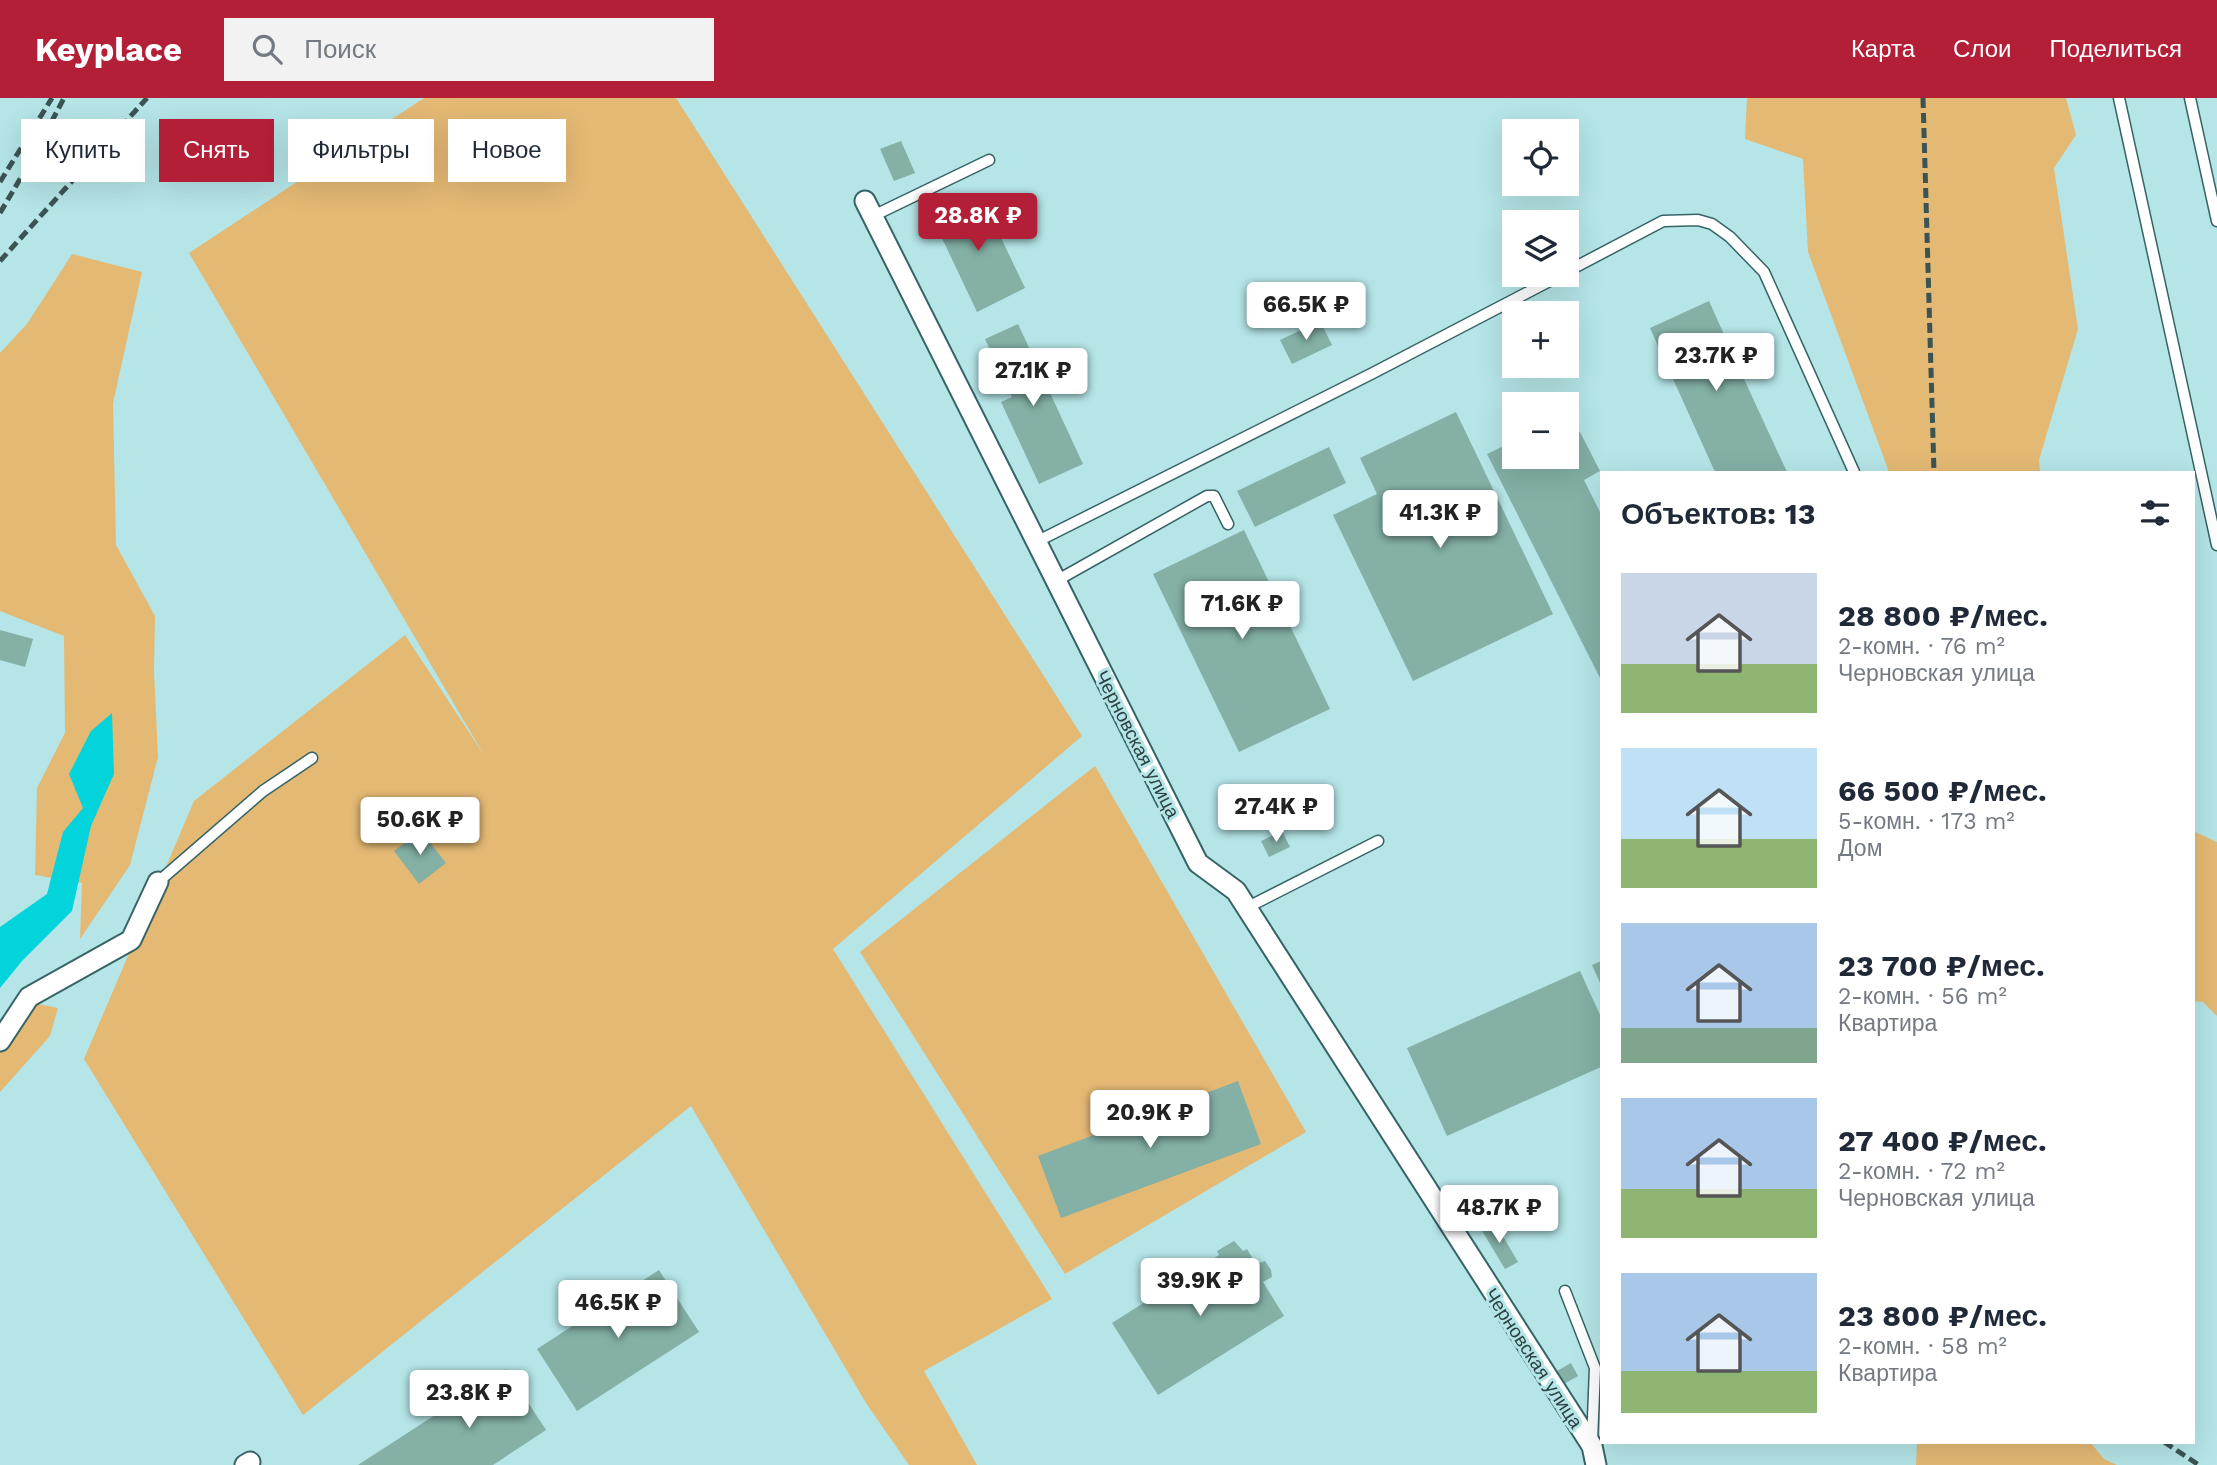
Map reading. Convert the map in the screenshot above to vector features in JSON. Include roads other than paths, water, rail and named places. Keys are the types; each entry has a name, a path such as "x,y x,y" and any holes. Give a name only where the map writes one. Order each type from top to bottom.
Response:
{"street":[{"name":"Черновская улица","path":"869,208 1198,863 1236,891 1594,1455"},
{"path":"0,1041 29,997 131,940 158,882"}],"lane":[{"path":"2119,98 2217,545"},
{"path":"2190,98 2217,220"},
{"path":"869,208 898,202 989,160"},
{"path":"1579,265 1664,221 1698,220 1712,224 1730,237 1764,272 1854,471"},
{"path":"1036,542 1538,287"},
{"path":"1056,581 1207,496 1214,496 1228,524"},
{"path":"158,882 263,791 312,758"},
{"path":"1246,908 1378,841"},
{"path":"1565,1292 1595,1368 1594,1455"}],"water":[{"path":"112,713 114,774 91,826 72,911 22,961 0,988 0,927 47,894 63,832 83,808 69,774 91,731"}],"railway":[{"path":"0,182 52,98"},
{"path":"0,213 64,98"},
{"path":"0,261 147,98"},
{"path":"1923,98 1934,471"},
{"path":"2167,1444 2199,1465"}]}
